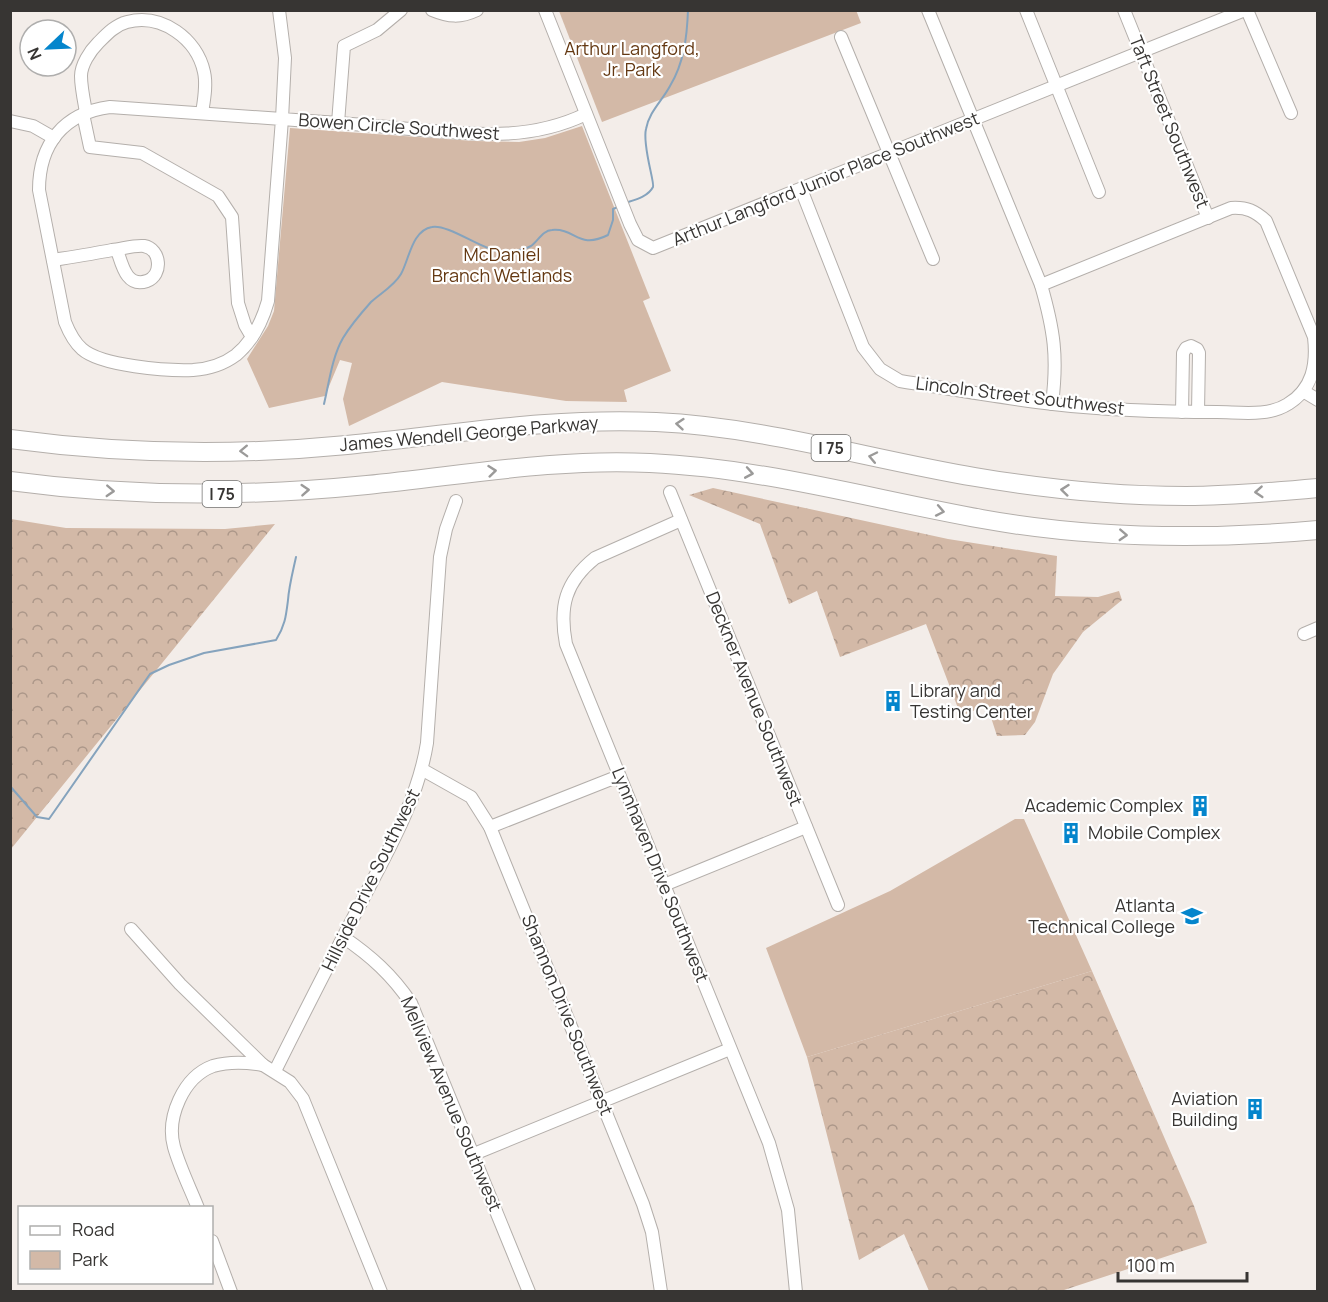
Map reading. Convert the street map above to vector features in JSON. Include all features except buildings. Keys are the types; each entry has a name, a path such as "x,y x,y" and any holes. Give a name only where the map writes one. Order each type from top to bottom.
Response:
{"highway":[{"name":"James Wendell George Parkway","path":"10,439 57,446 137,451 216,452 344,445 525,424 637,421 693,425 757,434 972,477 1096,493 1188,496 1317,488"},
{"name":"I 75","path":"10,481 85,490 184,494 273,492 367,485 512,469 630,462 725,469 828,487 981,519 1068,531 1191,536 1317,530"},
{"path":"10,492 85,490"}],"street":[{"name":"Bowen Circle Southwest","path":"279,10 285,58 282,119 268,301 261,323 236,355 208,368 192,370 140,366 95,357 82,349 71,336 65,322 39,190 42,159 54,138 70,121 85,113 110,107 202,113 282,119 338,123 462,133 510,134 546,130 586,114"},
{"path":"338,123 344,46 377,30 401,10"},
{"path":"432,10 449,17 466,15 477,10"},
{"name":"Arthur Langford Junior Place Southwest","path":"545,10 630,224 638,240 653,248 1246,10"},
{"path":"928,10 1041,285 1051,320 1055,346 1056,375 1052,404"},
{"path":"1026,10 1099,192"},
{"name":"Taft Street Southwest","path":"1124,10 1208,218 1231,208 1242,207 1256,211 1266,221 1314,337 1317,357 1314,380"},
{"path":"1246,10 1291,113"},
{"path":"202,113 206,85 204,71 193,45 170,27 147,21 127,22 110,31 91,50 81,74 90,147 142,153 218,196 232,217 238,303 245,325 252,337"},
{"path":"841,38 933,260"},
{"path":"10,121 33,126 54,138"},
{"name":"Lincoln Street Southwest","path":"801,189 863,347 880,369 900,381 1052,404 1182,412 1269,412 1288,405 1314,380"},
{"path":"1041,285 1208,218"},
{"path":"52,260 117,250"},
{"path":"1182,412 1183,353 1191,346 1199,353 1198,412"},
{"path":"1303,391 1317,400"},
{"name":"Deckner Avenue Southwest","path":"670,492 838,905"},
{"name":"Hillside Drive Southwest","path":"275,1071 414,795 423,770 427,743 440,557 446,529 456,501"},
{"name":"Lynnhaven Drive Southwest","path":"681,520 595,558 575,578 564,603 562,623 566,644 769,1143 786,1199 796,1292"},
{"path":"1305,633 1317,628"},
{"name":"Shannon Drive Southwest","path":"423,770 471,797 490,827 602,1102 652,1232 661,1292"},
{"path":"490,827 619,776"},
{"path":"664,885 806,827"},
{"path":"130,929 180,984 263,1065 290,1082 303,1099 381,1292"},
{"name":"Mellview Avenue Southwest","path":"343,937 371,956 387,971 411,1003 529,1292"},
{"path":"474,1154 730,1049"},
{"path":"197,1206 174,1146 172,1126 184,1091 196,1077 210,1067 242,1062 263,1065"},
{"path":"213,1244 231,1292"}],"green space":[{"name":"Arthur Langford, Jr. Park","path":"856,10 861,23 602,122 559,11"},
{"name":"McDaniel Branch Wetlands","path":"582,126 650,298 643,301 671,371 624,390 627,402 566,401 442,382 349,426 343,399 352,363 340,360 325,396 269,408 247,359 268,326 274,311 290,128 519,142 545,138"},
{"path":"713,488 948,539 1057,556 1055,596 1098,597 1119,591 1122,600 1083,632 1053,674 1035,722 1025,735 997,736 987,705 961,716 926,624 840,657 817,591 789,604 760,524 689,495"},
{"path":"11,519 66,528 225,529 275,524 11,849"},
{"path":"1015,819 1024,819 1092,971 807,1057 766,948 890,891"},
{"path":"1092,971 1194,1206 1207,1243 1058,1292 929,1291 904,1234 859,1260 807,1057"}],"waterway":[{"path":"625,203 644,196 653,187 645,136 646,129 650,117 679,68 686,40 688,10"},
{"path":"324,404 333,362 343,338 371,302 398,278 412,246 425,229 432,227 447,229 492,250 511,252 531,246 549,230 560,230 590,240 608,235 613,220 613,209 618,207"},
{"path":"10,786 37,817 49,819 150,674 204,653 276,640 285,621 296,557"}],"place":[{"name":"Library and Testing Center","path":"893,701"},
{"name":"Academic Complex","path":"1200,806"},
{"name":"Mobile Complex","path":"1071,833"},
{"name":"Atlanta Technical College","path":"1192,916"},
{"name":"Aviation Building","path":"1255,1109"}]}
